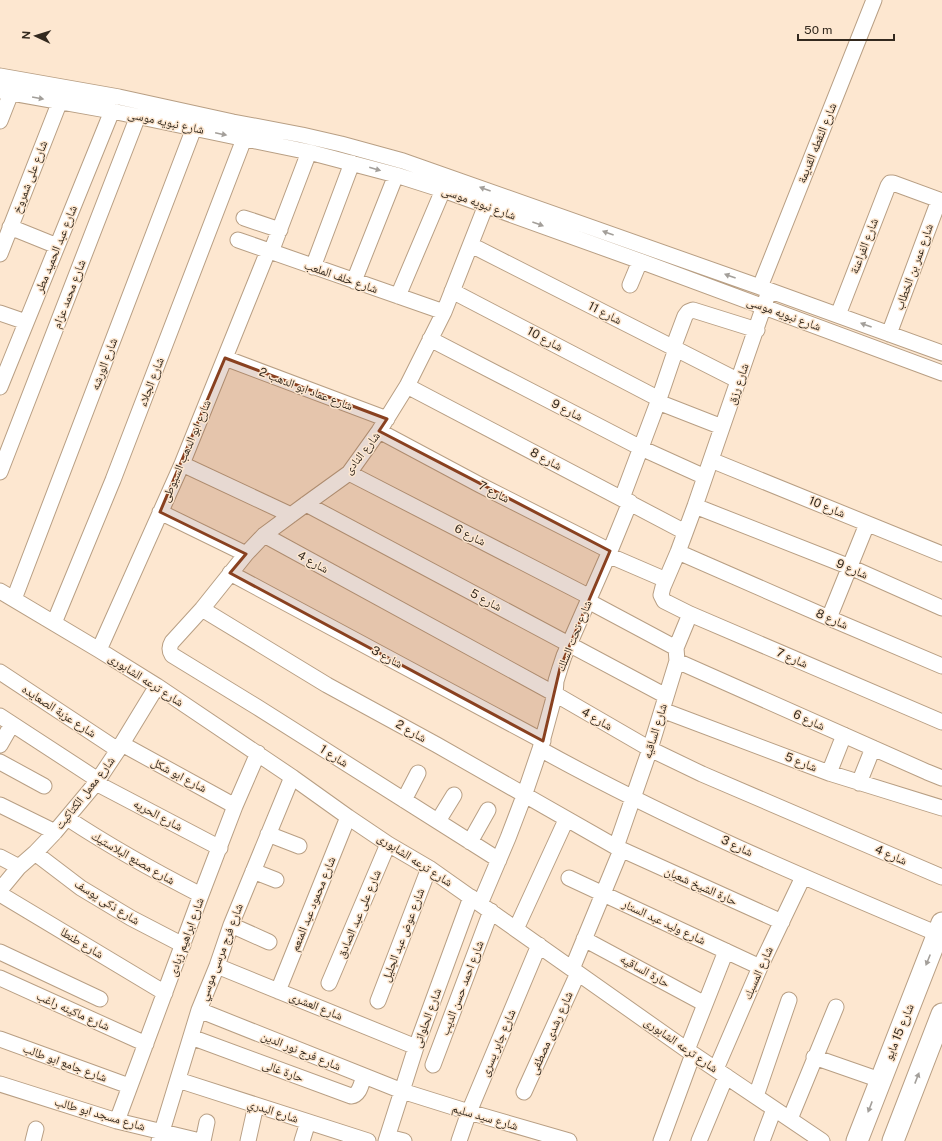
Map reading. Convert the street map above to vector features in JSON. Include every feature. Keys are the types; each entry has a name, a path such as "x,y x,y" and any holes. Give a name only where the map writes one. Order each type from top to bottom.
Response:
{"main road":[{"name":"شارع 15 مايو","path":"857,1141 940,928"},
{"path":"893,1141 940,1024"}],"street":[{"name":"شارع النقطه القديمة","path":"765,289 874,0"},
{"name":"شارع نبويه موسى","path":"0,76 118,97 233,122 302,135 379,154 434,171 942,353"},
{"name":"شارع نبويه موسى","path":"5,92 138,116 309,152 396,175 486,205 942,373"},
{"path":"0,121 5,92"},
{"name":"شارع على شمروخ","path":"0,254 60,101"},
{"name":"شارع عبد الحميد مطر","path":"0,387 112,111"},
{"name":"شارع محمد عزام","path":"0,472 138,116"},
{"name":"شارع الورشه","path":"14,599 194,128"},
{"name":"شارع الجلاء","path":"54,623 113,480 244,139"},
{"name":"شارع ابو الدهب السيوطى","path":"99,650 182,464 225,358 280,230 309,152"},
{"path":"313,267 352,163"},
{"path":"354,281 396,175"},
{"name":"شارع الفراعنة","path":"838,315 890,183 893,182 940,201"},
{"path":"398,296 443,190"},
{"name":"شارع عمر بن الخطاب","path":"889,334 940,201"},
{"name":"شارع النادى","path":"170,651 172,642 202,609 246,554 264,536 349,473 383,425 407,386 444,312 486,205"},
{"path":"244,218 280,230"},
{"path":"10,227 57,246"},
{"name":"شارع خلف الملعب","path":"238,240 444,312"},
{"name":"شارع 11","path":"471,245 738,381"},
{"path":"630,285 640,261"},
{"name":"شارع رزق","path":"666,580 686,532 757,330 764,307 765,289"},
{"name":"شارع 10","path":"452,291 658,400 722,427"},
{"name":"شارع تحت السلك","path":"481,904 524,796 542,745 560,668 609,553 641,448 685,316 688,312 693,310 757,330"},
{"path":"0,313 26,322"},
{"name":"شارع 9","path":"430,339 641,448 705,477"},
{"name":"شارع عماد ابو الدهب 2","path":"225,358 383,425"},
{"name":"شارع 8","path":"407,386 686,532"},
{"name":"شارع 7","path":"383,425 480,485 609,553 666,580 662,595 664,601 690,614 942,722"},
{"name":"شارع 10","path":"711,460 942,554"},
{"path":"182,464 291,515"},
{"name":"شارع 6","path":"349,473 589,599 676,654 844,735 942,778"},
{"name":"شارع 5","path":"306,504 569,644 664,703 829,773 942,808"},
{"name":"شارع 9","path":"695,506 850,567 942,608"},
{"path":"160,512 246,554"},
{"path":"829,618 867,524"},
{"name":"شارع 4","path":"264,536 555,694 650,749 702,774 942,877"},
{"name":"شارع 8","path":"678,552 942,666"},
{"name":"شارع 3","path":"230,573 542,745 588,776 803,877 940,928"},
{"name":"شارع ترعه الشابورى","path":"0,591 158,686 388,844 429,868 690,1052 822,1141"},
{"name":"شارع 2","path":"202,609 327,685 437,745 619,849"},
{"name":"شارع الساقيه","path":"575,971 584,939 603,894 619,849 633,798 664,703 676,654 690,614"},
{"name":"شارع 1","path":"170,651 172,655 499,860"},
{"name":"شارع عزبة الصعايده","path":"0,672 120,747"},
{"name":"شارع معمل الكتاكيت","path":"2,886 55,832 97,782 158,686"},
{"path":"0,745 6,720"},
{"name":"شارع الحريه","path":"6,720 97,782 220,848"},
{"path":"829,773 844,735"},
{"name":"شارع ابو شكل","path":"120,747 235,806"},
{"path":"859,783 873,748"},
{"name":"شارع ابراهيم زبادى","path":"117,1121 235,806 258,754"},
{"path":"0,762 44,786"},
{"path":"404,800 418,773"},
{"name":"شارع فرج مرسى موسي","path":"161,1136 191,1037 217,966 230,925 292,777"},
{"path":"438,821 454,795"},
{"path":"0,805 55,832"},
{"path":"470,842 488,810"},
{"name":"شارع محمود عبد المنعم","path":"278,991 348,817"},
{"name":"شارع مصنع البلاستيك","path":"67,818 166,878 201,895"},
{"path":"516,929 566,820"},
{"path":"268,834 299,846"},
{"name":"شارع على عبد الصادق","path":"329,984 388,844"},
{"name":"حارة الشيخ شعبان","path":"619,849 782,922"},
{"name":"شارع ذكى يوسف","path":"35,853 82,888 125,915 183,945"},
{"path":"0,857 19,867"},
{"name":"شارع عوض عبد الجليل","path":"378,1001 429,868"},
{"path":"253,871 276,880"},
{"name":"شارع المسبك","path":"699,1141 721,1073 760,967 803,877"},
{"name":"شارع وليد عبد الستار","path":"569,878 760,967"},
{"name":"شارع طنطا","path":"2,886 164,993"},
{"name":"شارع الحلوانى","path":"387,1139 416,1047 481,904"},
{"name":"شارع احمد حسن الديب","path":"433,1065 481,904"},
{"path":"230,925 269,942"},
{"name":"حارة الساقيه","path":"584,939 705,1004"},
{"name":"شارع جابر يسرى","path":"459,1141 469,1112 538,945"},
{"path":"661,1141 705,1004 726,951"},
{"path":"0,952 100,999"},
{"name":"شارع العشرى","path":"217,966 416,1047"},
{"name":"شارع رشدى مصطفى","path":"524,1092 575,971"},
{"name":"شارع ماكينه راغب","path":"0,978 146,1044"},
{"path":"756,1096 790,1000"},
{"path":"790,1119 836,1007"},
{"name":"شارع فرج نور الدين","path":"200,1010 402,1091"},
{"name":"حارة غالى","path":"191,1037 352,1096 358,1094 364,1076"},
{"name":"شارع جامع ابو طالب","path":"0,1039 130,1086"},
{"path":"814,1058 880,1080"},
{"name":"شارع البدري","path":"178,1080 308,1122 345,1138 368,1141"},
{"name":"شارع مسجد ابو طالب","path":"0,1084 161,1136 201,1141"},
{"name":"شارع سيد سليم","path":"402,1091 569,1141"},
{"path":"248,1141 256,1105"},
{"path":"762,1141 774,1109"},
{"path":"201,1141 207,1122"},
{"path":"302,1141 308,1122"},
{"path":"387,1139 404,1141"}],"highlighted area":[{"path":"225,358 387,419 379,431 610,551 560,668 543,741 230,573 246,554 160,512"}]}
